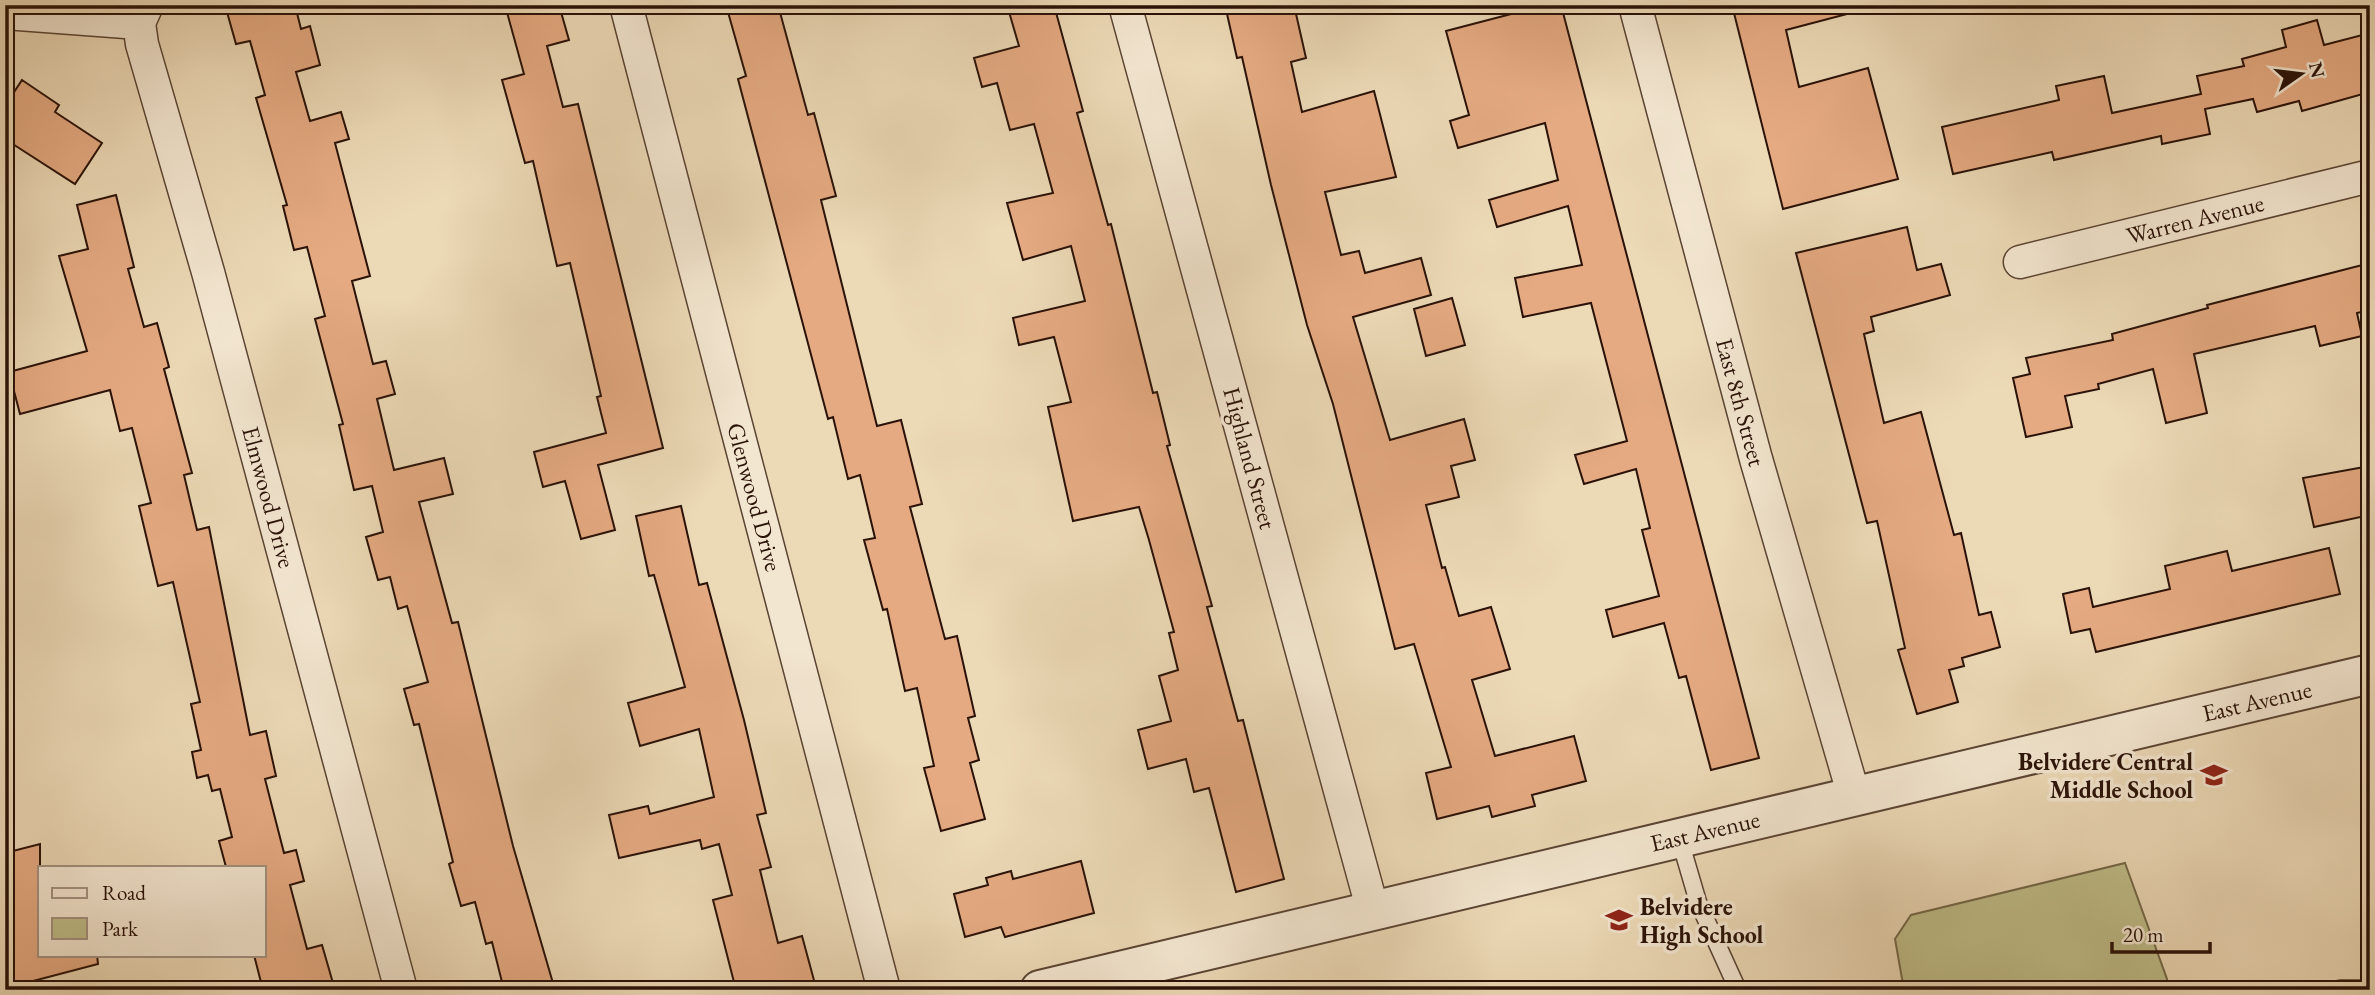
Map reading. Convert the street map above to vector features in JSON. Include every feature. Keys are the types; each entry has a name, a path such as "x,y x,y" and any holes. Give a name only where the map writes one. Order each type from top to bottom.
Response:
{"street":[{"name":"Glenwood Drive","path":"626,5 884,990"},
{"name":"Highland Street","path":"1125,5 1373,911"},
{"name":"East 8th Street","path":"1635,5 1756,459 1854,796"},
{"path":"5,13 143,14"},
{"name":"Elmwood Drive","path":"143,14 142,44 208,272 401,990"},
{"name":"Warren Avenue","path":"2020,262 2370,176"},
{"name":"East Avenue","path":"1040,990 2370,674"}],"lane":[{"path":"1679,837 1698,902 1732,989"}],"path":[{"path":"1273,981 1275,990"}],"green space":[{"path":"2125,863 2167,979 2167,990 1904,990 1895,939 1911,915"},
{"path":"2340,980 2370,980 2370,990 2300,990"}],"building":[{"path":"225,5 295,5 301,29 310,26 320,65 296,72 310,121 341,112 349,139 335,143 370,276 352,281 373,364 386,361 395,394 377,399 394,470 444,458 453,494 419,502 452,623 458,622 513,846 555,990 504,990 492,942 486,944 475,902 461,906 449,864 453,862 419,724 414,725 404,689 428,682 407,606 398,609 390,577 378,580 366,537 383,532 372,486 354,490 339,425 343,424 315,319 325,316 307,247 294,250 283,206 287,205 256,98 265,95 250,41 236,44"},
{"path":"505,5 559,5 569,40 547,46 563,107 578,104 663,448 598,465 615,530 581,539 565,481 543,487 534,452 606,433 597,397 601,396 570,263 557,266 533,161 525,163 502,80 524,74"},
{"path":"726,5 778,5 808,115 814,113 836,196 821,200 877,426 901,420 922,504 910,507 945,639 957,636 975,716 968,718 979,760 970,763 985,819 941,831 924,768 934,766 917,688 905,691 887,609 883,610 864,540 875,538 860,475 848,479 833,417 828,419 738,79 746,76"},
{"path":"1007,5 1054,5 1083,111 1077,113 1108,225 1111,224 1153,393 1157,392 1170,445 1167,446 1212,606 1207,607 1238,721 1243,720 1284,879 1236,892 1209,788 1194,792 1186,759 1148,769 1138,730 1171,721 1159,676 1178,670 1169,633 1174,632 1149,540 1139,507 1073,521 1048,407 1071,402 1054,337 1019,345 1013,318 1085,301 1071,246 1023,260 1007,203 1053,193 1034,124 1010,130 997,83 982,87 974,58 1019,46"},
{"path":"1225,5 1294,5 1306,58 1291,62 1302,112 1374,91 1396,177 1325,192 1341,255 1359,251 1365,273 1421,258 1431,295 1353,317 1390,440 1464,419 1475,460 1451,466 1459,497 1426,505 1442,568 1445,567 1459,616 1491,607 1510,669 1472,680 1495,756 1574,736 1586,781 1532,795 1535,806 1492,817 1489,806 1437,819 1426,773 1451,767 1414,644 1395,649 1333,404 1307,325 1242,57 1237,58"},
{"path":"1513,5 1561,5 1759,758 1711,770 1686,676 1679,678 1664,623 1613,637 1606,610 1659,596 1642,530 1650,528 1636,469 1584,484 1575,455 1627,441 1591,303 1523,317 1515,278 1582,265 1568,206 1497,227 1489,200 1558,180 1545,123 1458,148 1450,121 1469,115 1446,31 1515,13"},
{"path":"1732,5 1846,5 1847,14 1786,30 1799,87 1868,68 1898,179 1783,209"},
{"path":"2317,20 2324,45 2370,33 2370,92 2302,111 2299,101 2257,112 2253,99 2205,109 2210,134 2162,144 2161,136 2054,160 2052,152 1953,174 1942,127 2059,100 2056,86 2104,76 2112,113 2201,94 2197,76 2244,66 2242,59 2286,47 2282,30"},
{"path":"22,80 59,105 55,112 102,143 75,184 5,139 5,106"},
{"path":"116,195 134,267 128,269 144,327 157,323 169,367 164,369 192,473 184,475 197,530 209,527 250,735 266,731 276,776 265,779 284,853 296,850 304,881 290,885 307,949 322,945 335,990 263,990 254,956 266,956 266,866 226,866 219,841 232,837 220,789 212,791 208,775 197,778 192,752 201,750 191,704 200,702 173,582 158,586 139,506 151,503 132,428 120,431 110,390 20,414 9,372 87,351 59,256 88,249 77,205"},
{"path":"1907,227 1917,270 1941,264 1950,295 1871,317 1874,331 1864,334 1875,384 1884,423 1921,412 1954,535 1961,533 1979,615 1991,612 2000,647 1962,658 1964,666 1949,670 1958,702 1917,714 1898,650 1905,648 1877,521 1867,523 1796,253"},
{"path":"2370,263 2370,310 2357,313 2362,336 2320,346 2315,326 2194,354 2207,413 2166,423 2153,369 2098,384 2099,389 2065,396 2072,427 2026,437 2013,378 2030,374 2026,358 2113,340 2112,334 2208,308 2207,305"},
{"path":"1452,298 1465,345 1426,356 1414,309"},
{"path":"2370,466 2370,515 2314,527 2303,478"},
{"path":"681,506 699,585 707,583 766,813 757,815 771,867 760,870 778,943 802,936 815,984 791,990 736,990 713,900 732,895 719,844 702,849 700,840 619,858 609,815 648,806 650,814 714,797 699,729 640,746 628,703 685,687 654,575 649,576 636,516"},
{"path":"2329,548 2340,594 2096,652 2090,629 2071,633 2063,594 2089,588 2093,607 2170,589 2165,566 2227,551 2232,571"},
{"path":"40,844 38,956 97,956 98,964 14,986 5,954 5,853"},
{"path":"1081,861 1094,913 1005,937 1001,927 965,937 954,894 988,885 986,878 1011,871 1013,879"}],"place":[{"name":"Belvidere Central Middle School","path":"2214,775"},
{"name":"Belvidere High School","path":"1619,920"}]}
